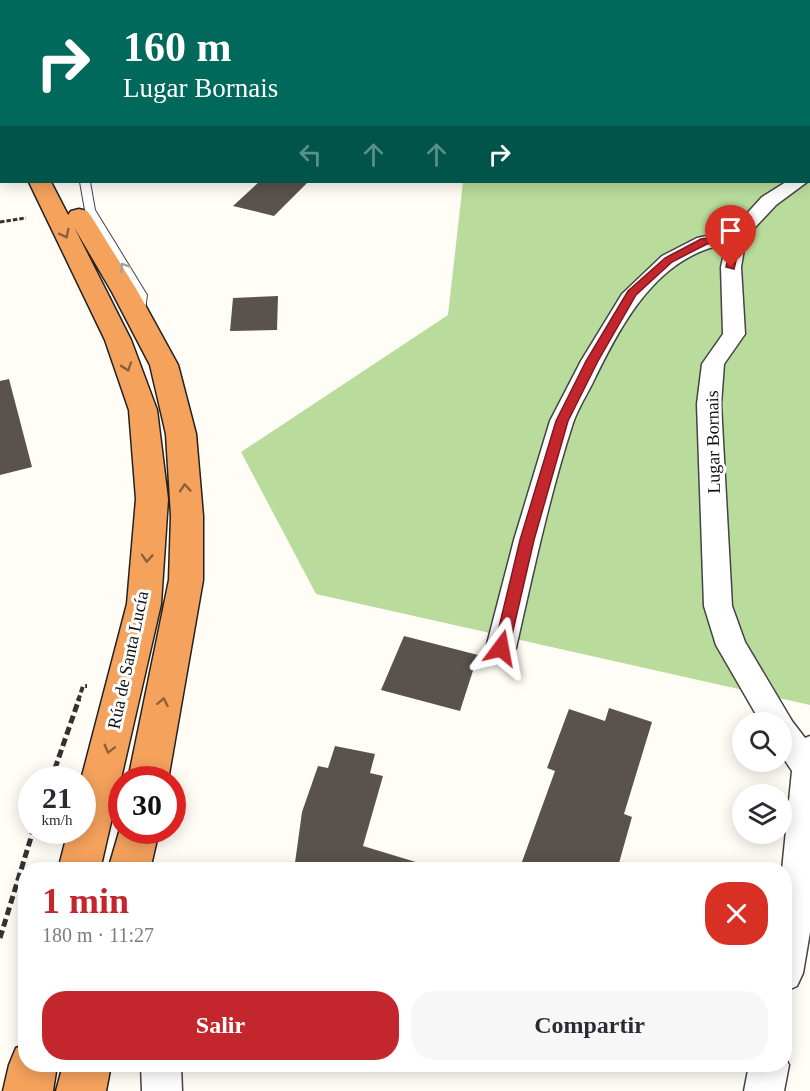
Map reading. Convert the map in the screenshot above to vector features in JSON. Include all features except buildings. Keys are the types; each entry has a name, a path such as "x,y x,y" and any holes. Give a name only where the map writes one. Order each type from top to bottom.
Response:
{"highway":[{"name":"Rúa de Santa Lucía","path":"40,183 122,350 142,410 152,499 144,604 81,862"},
{"path":"64,183 92,241 164,364 181,434 187,516 186,580 151,766"},
{"path":"131,862 135,844"},
{"path":"28,1091 32,1072"},
{"path":"81,1091 85,1072"}],"street":[{"name":"Lugar Bornais","path":"771,712 731,645 718,606 710,404 714,364 734,334 731,267 738,236 769,201 796,183"},
{"path":"501,648 527,540 562,421 592,361 632,294 669,260 704,242 738,236"},
{"path":"792,740 809,758 796,909 792,930"},
{"path":"161,1072 162,1091"},
{"path":"764,1091 768,1072"}],"lane":[{"path":"85,183 90,210 142,295 140,320"}],"path":[{"path":"23,862 29,844"},
{"path":"0,938 18,880"}],"green space":[{"path":"463,183 810,183 810,705 316,594 241,452 448,315"}],"route":[{"path":"501,648 527,540 562,421 592,361 632,294 669,260 704,242 738,236 731,267"}]}
